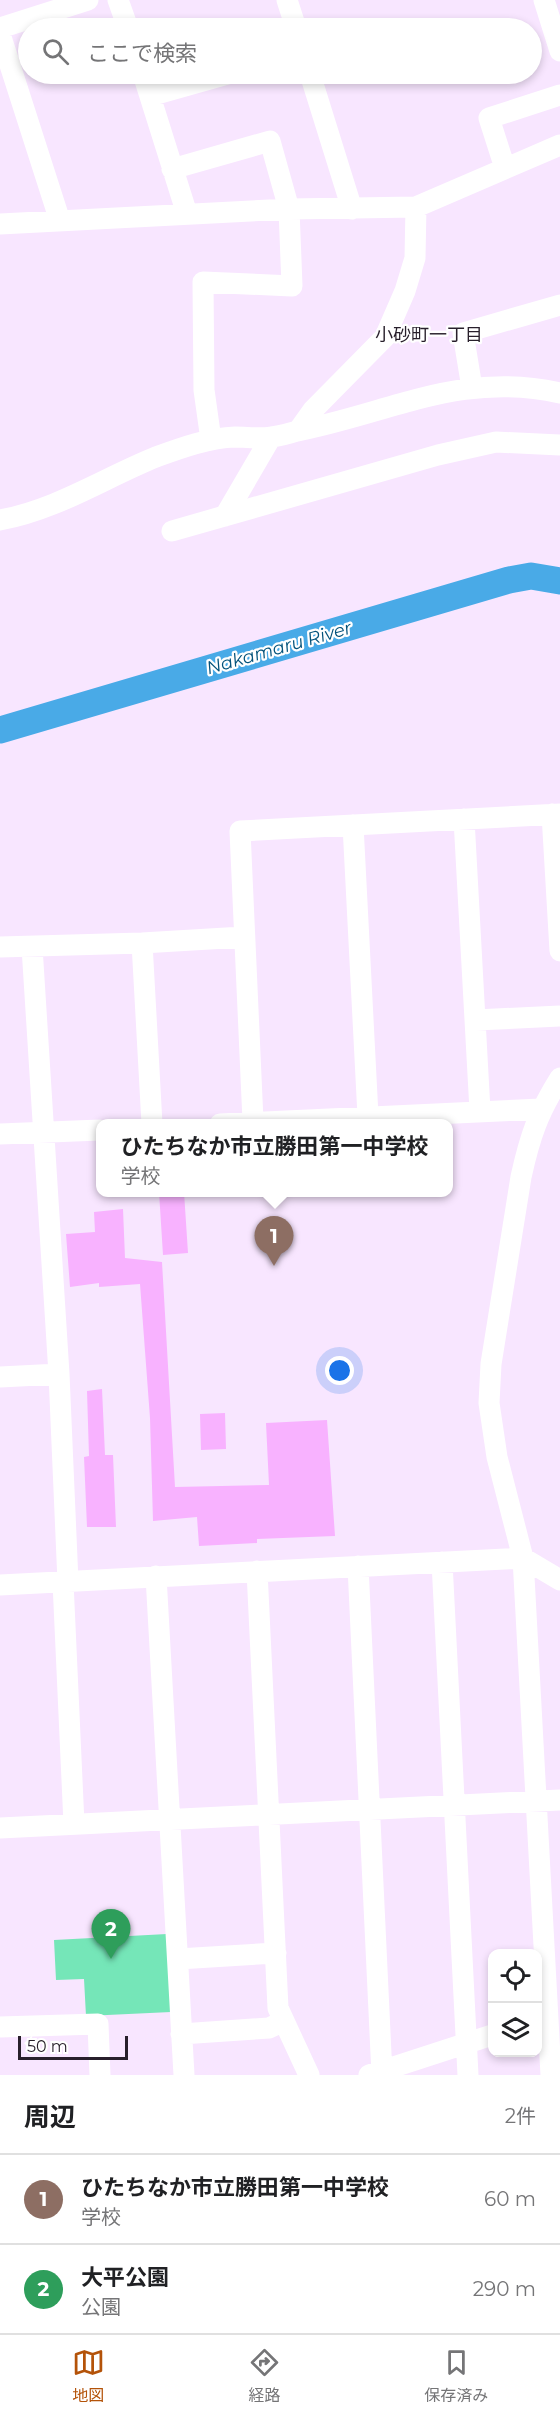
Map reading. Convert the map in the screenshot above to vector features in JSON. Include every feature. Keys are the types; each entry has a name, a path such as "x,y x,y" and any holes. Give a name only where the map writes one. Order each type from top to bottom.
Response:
{"street":[{"path":"31,18 88,0"},
{"path":"118,0 124,18"},
{"path":"287,0 293,18"},
{"path":"544,0 560,51"},
{"path":"0,28 18,22"},
{"path":"0,34 60,220"},
{"path":"146,84 187,214"},
{"path":"150,96 193,84"},
{"path":"313,84 352,209"},
{"path":"505,168 489,118 560,95"},
{"path":"172,169 270,141 289,210 292,286 203,282 204,390 212,440"},
{"path":"0,224 187,214 416,207 560,145"},
{"path":"298,431 313,410 385,337 405,291 415,258 416,207"},
{"path":"472,388 463,333 560,305"},
{"path":"0,520 66,499 154,458 212,440 233,437 271,437 331,424 444,391 503,385 560,393"},
{"path":"225,516 271,437"},
{"path":"172,531 438,455 496,442 560,445"},
{"path":"253,1119 240,831 556,814 560,951"},
{"path":"464,819 480,1111"},
{"path":"353,825 368,1116"},
{"path":"0,947 142,944 243,937"},
{"path":"142,944 152,1119"},
{"path":"32,948 59,1374 74,1824"},
{"path":"476,1020 560,1017"},
{"path":"551,2075 538,1800 523,1558 497,1457 489,1403 490,1364 521,1177 528,1146 541,1109 560,1078"},
{"path":"299,1119 541,1109"},
{"path":"0,1134 96,1130"},
{"path":"0,1377 59,1374"},
{"path":"0,1585 523,1558 560,1580"},
{"path":"442,1562 468,2075"},
{"path":"358,1566 369,1809 377,2074 488,2036"},
{"path":"257,1571 278,2008 309,2075"},
{"path":"156,1576 184,2075"},
{"path":"0,1828 560,1800"},
{"path":"178,1959 276,1953"},
{"path":"181,2034 269,2028 284,2021"},
{"path":"0,2027 98,2024 100,2075"}],"green space":[{"path":"167,1934 171,2012 86,2016 84,1979 56,1980 54,1940"}],"building":[{"path":"159,1197 184,1197 188,1253 163,1255"},
{"path":"123,1209 125,1258 162,1262 175,1487 269,1485 266,1423 327,1420 335,1536 257,1539 257,1543 199,1546 197,1517 153,1521 150,1418 140,1284 99,1287 99,1283 70,1287 66,1234 95,1232 94,1212"},
{"path":"102,1389 105,1455 113,1455 116,1527 87,1527 84,1457 89,1456 87,1391"},
{"path":"225,1413 226,1449 201,1450 200,1414"}],"waterway":[{"name":"Nakamaru River","path":"0,730 509,580 531,576 560,581"}],"place":[{"name":"ひたちなか市立勝田第一中学校","path":"274,1266"},
{"name":"大平公園","path":"111,1959"}],"district":[{"name":"小砂町一丁目","path":"429,335"}]}
